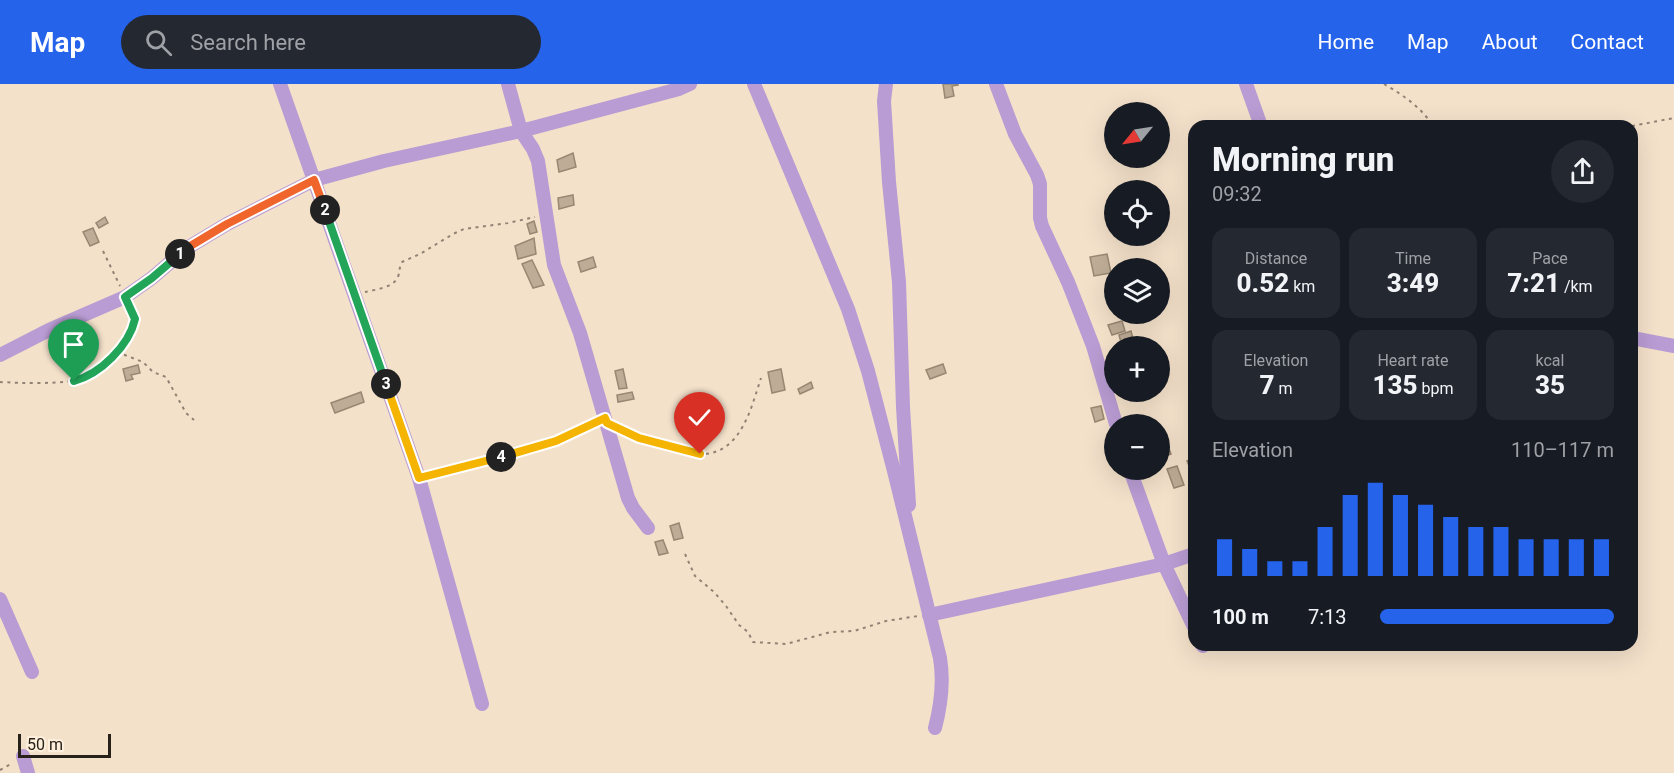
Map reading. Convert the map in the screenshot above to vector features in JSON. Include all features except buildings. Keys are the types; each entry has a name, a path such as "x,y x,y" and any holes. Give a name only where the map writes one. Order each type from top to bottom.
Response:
{"street":[{"path":"280,84 419,478 482,704"},
{"path":"508,84 521,131 538,161 554,265 580,333 628,498 648,528"},
{"path":"0,355 49,330 125,297 152,278 187,248 227,224 314,180 384,161 521,131 679,89 690,84"},
{"path":"754,84 851,319 868,371 942,672 942,692 935,728"},
{"path":"886,84 884,101 899,282 909,503 928,608"},
{"path":"996,84 1015,134 1037,175 1040,184 1042,226 1065,274 1089,335 1113,414"},
{"path":"1246,84 1259,120"},
{"path":"1638,339 1674,346"},
{"path":"1134,480 1164,564 1188,614"},
{"path":"928,608 1164,564 1188,556"},
{"path":"0,599 32,672"},
{"path":"23,756 28,773"}],"path":[{"path":"1384,84 1415,104 1428,120"},
{"path":"1638,125 1674,118"},
{"path":"354,292 364,293 393,283 398,279 399,265 402,262 464,230 546,214"},
{"path":"0,382 74,381 83,378 117,352 128,339 135,319 103,251"},
{"path":"117,352 143,362 153,372 166,377 186,413 194,420"},
{"path":"419,478 556,441 606,421 639,438 700,454 723,449 745,424 761,378"},
{"path":"686,554 695,576 720,599 739,626 748,632 753,642 786,644 831,632 854,631 928,608"}],"route":[{"path":"74,381 91,374 117,352 128,339 135,319 125,297 152,278 187,248 227,224 314,180 419,478 556,441 605,418 607,423 639,438 700,454"}]}
